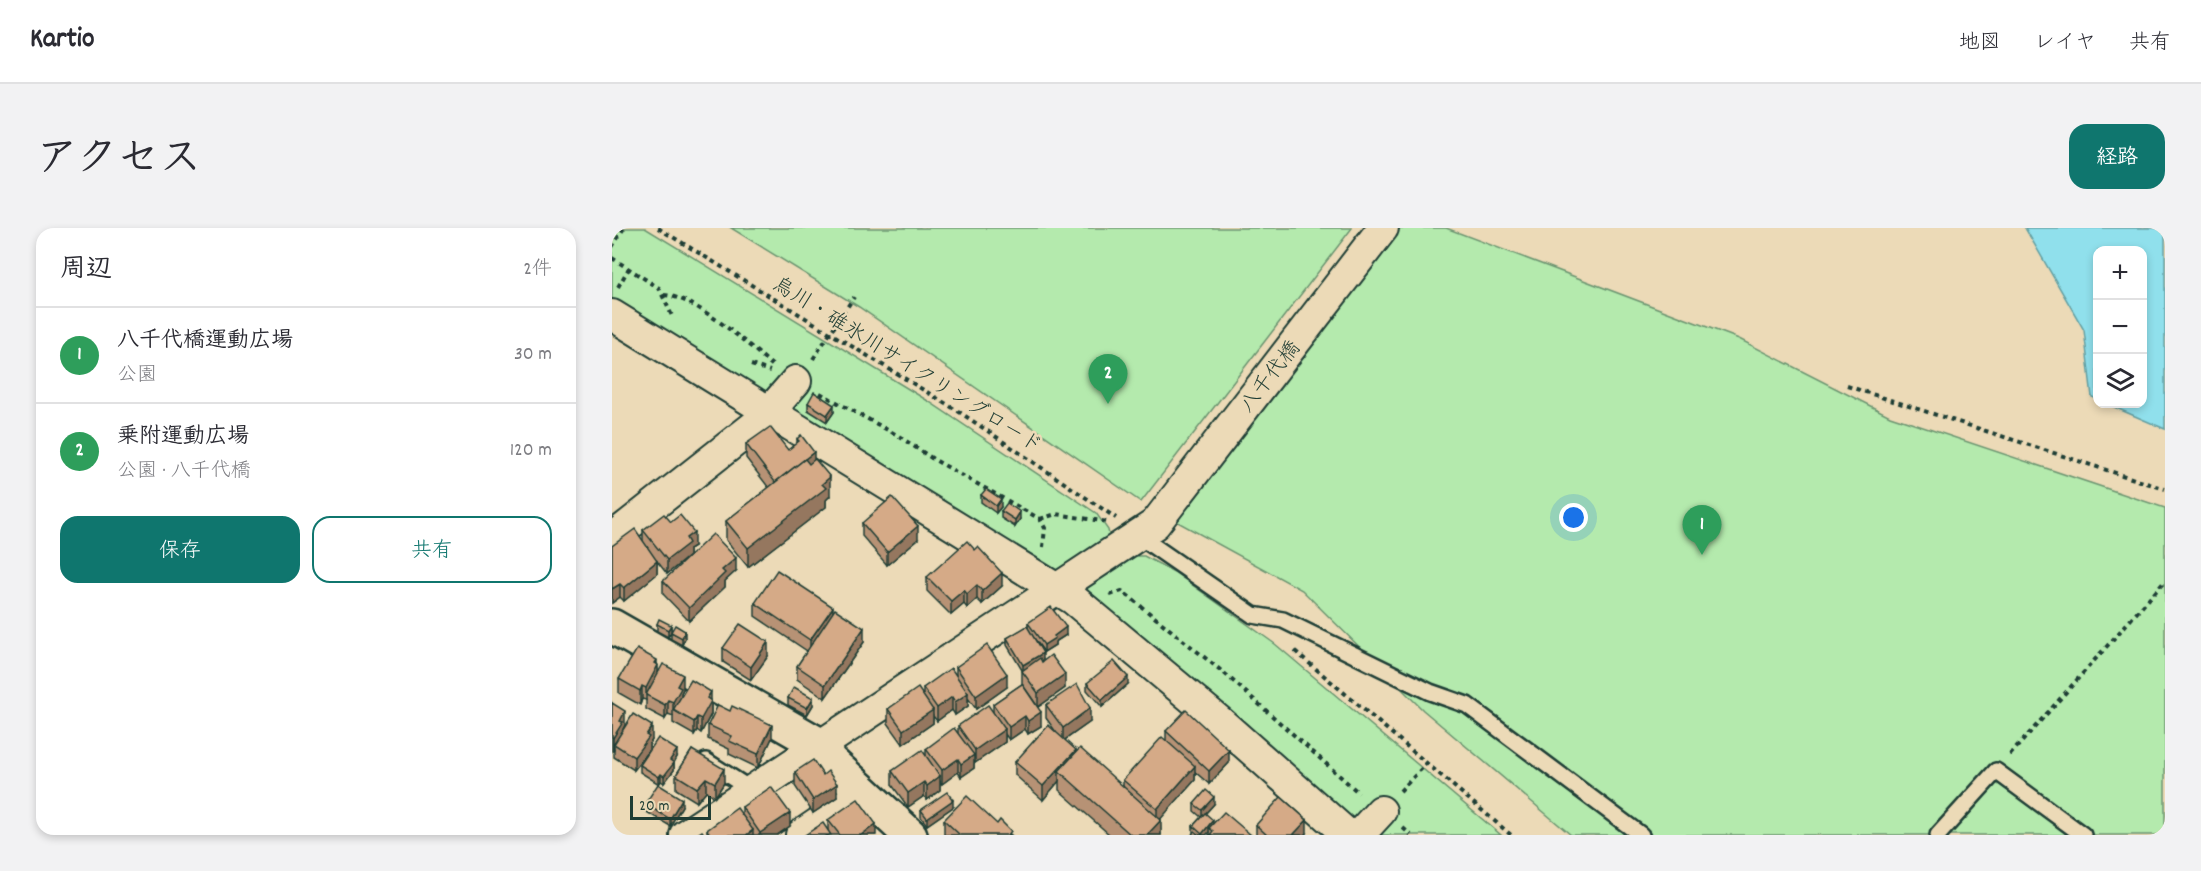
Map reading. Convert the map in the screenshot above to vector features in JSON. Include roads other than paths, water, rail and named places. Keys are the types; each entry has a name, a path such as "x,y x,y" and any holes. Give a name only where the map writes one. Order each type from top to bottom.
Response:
{"street":[{"name":"八千代橋","path":"685,835 820,745 1042,582 1146,529 1383,228"},
{"path":"615,302 771,412 1042,582 1073,599 1218,720 1348,835"},
{"path":"612,538 771,412 791,379"},
{"path":"612,626 820,745 830,761 910,835"},
{"path":"801,835 864,792"},
{"path":"1359,835 1381,811"}],"lane":[{"path":"1146,529 1253,615 1283,620 1430,692 1467,705 1641,835"},
{"path":"699,756 753,791"},
{"path":"1938,835 1996,771 2083,835"}],"water":[{"path":"2025,228 2165,228 2165,429 2116,408 2147,408 2147,246 2093,246 2093,397 2084,330"}],"place":[{"name":"乗附運動広場","path":"1108,404"},
{"name":"八千代橋運動広場","path":"1702,555"}]}
